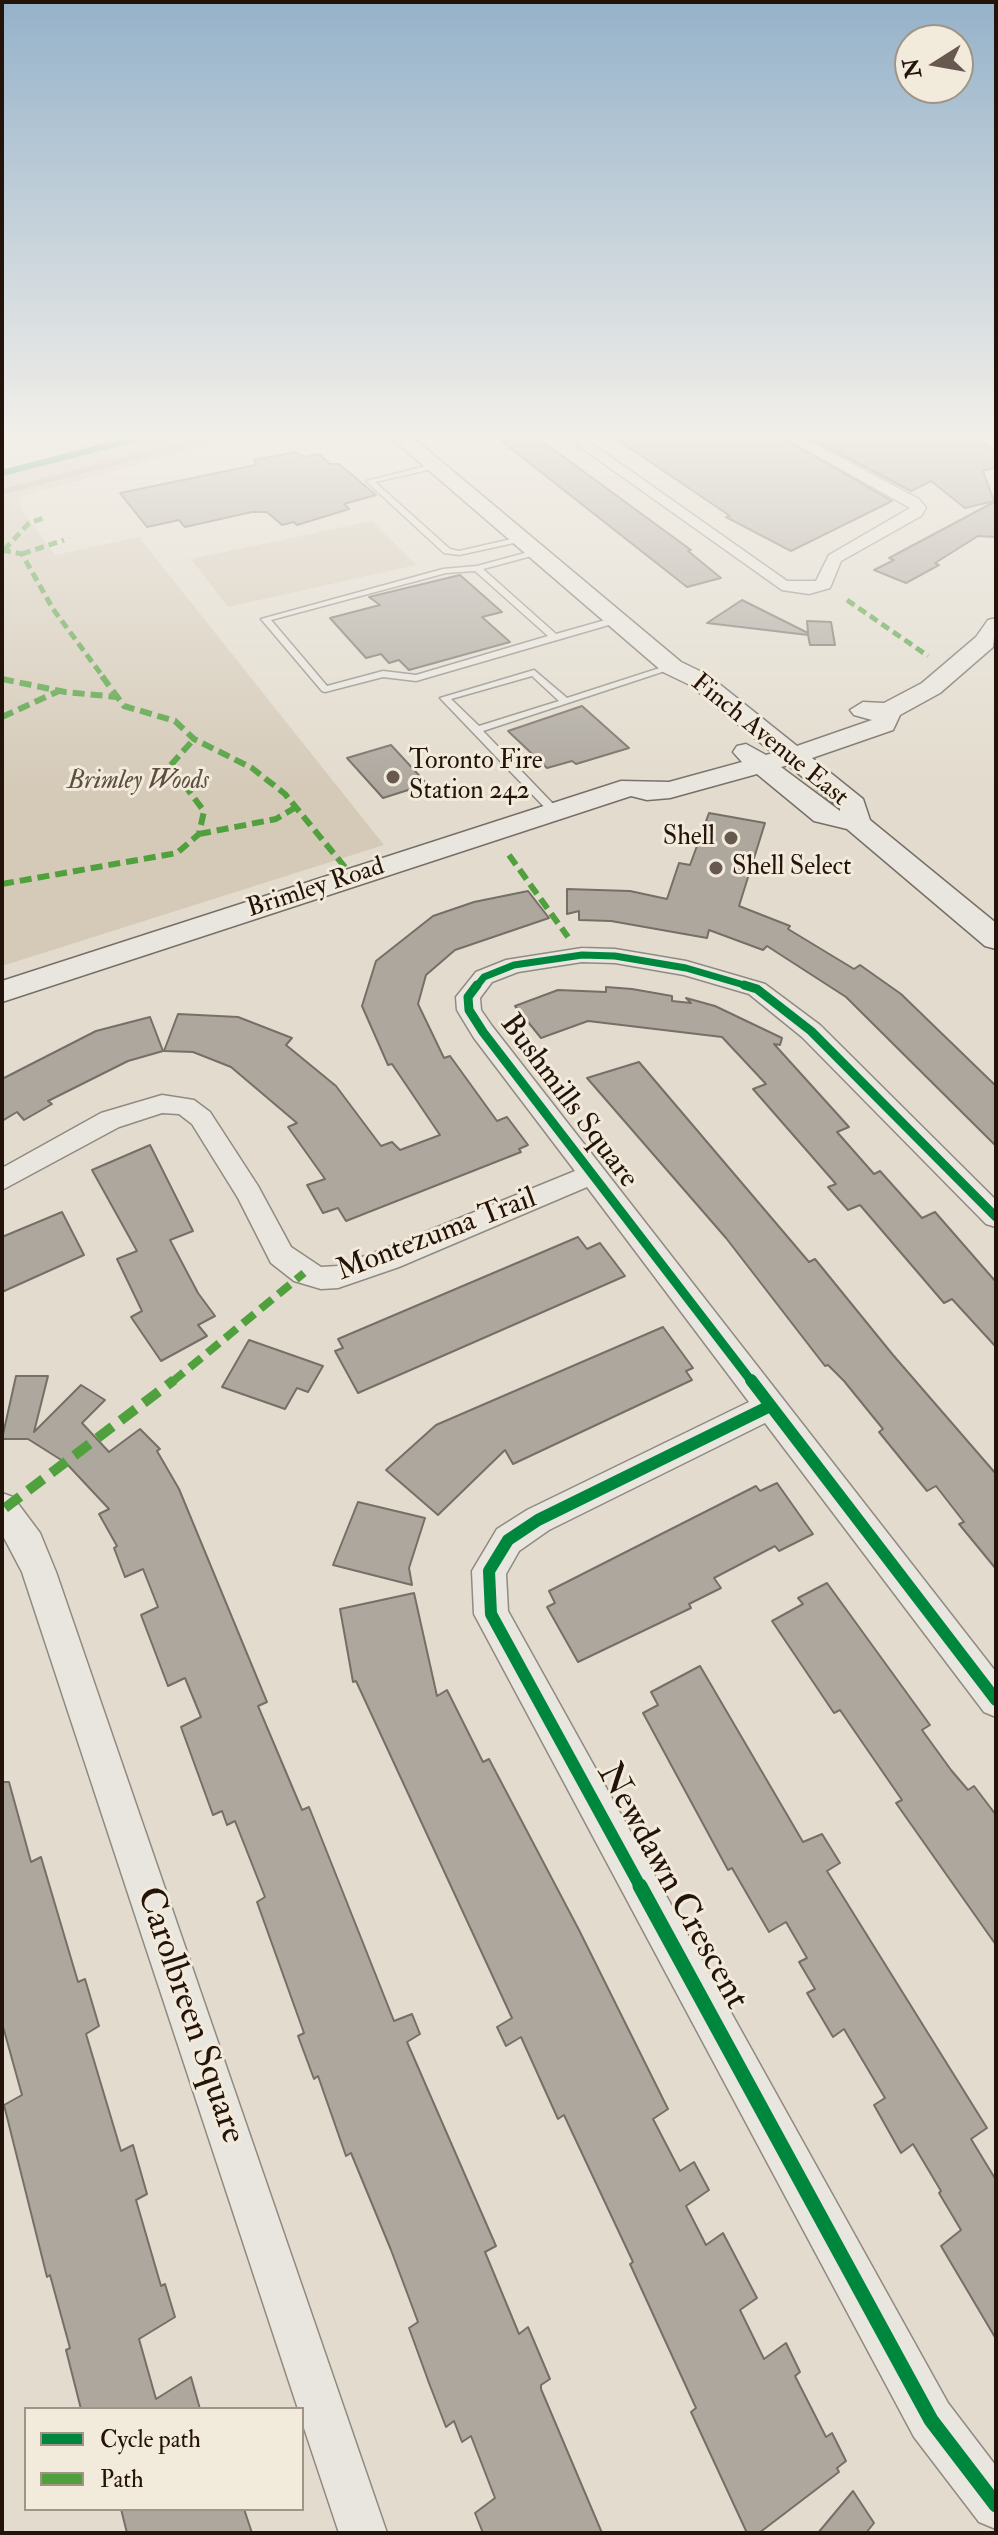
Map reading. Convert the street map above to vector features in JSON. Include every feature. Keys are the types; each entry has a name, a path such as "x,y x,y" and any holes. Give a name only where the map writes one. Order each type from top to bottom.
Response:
{"main road":[{"name":"Finch Avenue East","path":"538,554 672,667 699,680 853,805 857,823"},
{"name":"Brimley Road","path":"2,992 631,787 659,792 735,743 782,747 884,725 888,711 953,672 985,642 996,625"},
{"name":"Finch Avenue East","path":"672,667 671,687 735,743 824,815 857,823 996,939"}],"street":[{"path":"739,554 782,585 809,589 824,584 824,576 835,558 842,554"},
{"name":"Bushmills Square","path":"996,1217 811,1031 781,1004 757,989 686,968 615,956 546,958 484,977 468,997 469,1010 996,1700"},
{"name":"Montezuma Trail","path":"2,1180 110,1120 162,1104 185,1106 201,1118 249,1193 281,1255 304,1273 321,1278 338,1277 389,1259 593,1174"},
{"name":"Newdawn Crescent","path":"770,1406 538,1520 508,1540 489,1571 491,1614 931,2420 996,2505"},
{"name":"Carolbreen Square","path":"2,1507 28,1544 39,1572 363,2533"}],"lane":[{"path":"509,554 477,568 446,571 265,619 325,689 383,674 416,678 616,620"},
{"path":"477,568 554,637"},
{"path":"477,730 672,667"},
{"path":"554,811 445,698 534,673 566,702"}],"green space":[{"name":"Brimley Woods","path":"2,554 153,554 384,845 2,966"},
{"path":"213,554 405,554 416,565 228,607 191,559"}],"building":[{"path":"645,554 692,554 721,578 687,587"},
{"path":"896,554 949,554 935,563 939,565 906,583 874,570 894,560 889,558"},
{"path":"460,575 502,612 482,617 510,642 409,670 399,660 389,663 381,654 366,658 330,618 380,605 369,597"},
{"path":"742,600 808,633 807,621 831,622 835,645 810,645 808,635 707,623"},
{"path":"582,706 629,748 576,764 572,761 547,768 508,731"},
{"name":"Toronto Fire Station 242","path":"391,745 427,784 383,798 347,758"},
{"path":"709,813 765,823 739,906 790,926 788,929 854,969 860,965 901,994 996,1086 996,1146 846,997 767,946 763,950 709,930 707,938 611,921 579,920 579,911 567,914 567,889 630,891 667,899 679,863 690,865"},
{"path":"528,891 549,918 455,950 426,975 418,1004 444,1058 450,1056 497,1121 507,1117 528,1145 519,1149 521,1152 346,1221 338,1208 323,1213 307,1185 325,1179 288,1127 297,1123 231,1067 193,1052 164,1051 178,1014 238,1017 292,1038 286,1045 336,1086 381,1146 392,1142 400,1150 440,1135 392,1064 388,1065 362,1006 376,961 433,916 474,902"},
{"path":"606,987 672,996 672,1001 691,1003 686,998 715,1006 782,1038 780,1045 774,1044 849,1127 837,1132 874,1174 880,1171 922,1218 935,1212 996,1282 996,1347 952,1299 944,1303 860,1205 848,1210 828,1187 836,1184 753,1089 766,1084 722,1037 588,1021 541,1038 515,1006 558,990 606,992"},
{"path":"150,1017 163,1051 128,1061 48,1101 52,1104 24,1120 17,1112 2,1121 2,1079 96,1031"},
{"path":"639,1062 809,1262 815,1259 996,1474 996,1569 959,1524 964,1522 936,1486 927,1491 879,1432 883,1429 844,1381 828,1365 825,1366 726,1238 587,1078"},
{"path":"150,1145 193,1231 170,1240 198,1293 215,1316 198,1325 207,1336 161,1361 131,1317 142,1311 117,1259 137,1251 92,1170"},
{"path":"62,1212 84,1255 2,1292 2,1237"},
{"path":"578,1237 587,1249 600,1243 625,1276 358,1393 335,1351 343,1348 338,1339"},
{"path":"663,1327 693,1368 686,1371 692,1380 513,1464 505,1450 438,1515 386,1470 436,1425"},
{"path":"249,1340 323,1366 308,1392 297,1388 285,1409 222,1387"},
{"path":"16,1376 48,1376 34,1432 81,1385 105,1400 82,1423 109,1452 140,1429 160,1449 157,1451 179,1489 267,1702 258,1706 302,1810 309,1807 394,2021 412,2014 420,2034 407,2042 496,2246 485,2252 519,2334 528,2327 550,2379 541,2385 541,2389 602,2533 483,2533 475,2513 495,2498 471,2436 462,2442 454,2421 446,2427 409,2328 418,2322 391,2250 351,2153 346,2156 318,2076 314,2079 298,2036 304,2033 257,1902 265,1897 235,1821 227,1825 222,1811 213,1815 181,1727 201,1717 185,1678 168,1686 141,1615 158,1607 143,1569 125,1577 114,1548 117,1546 99,1514 109,1509 66,1463 28,1439 2,1439"},
{"path":"777,1483 813,1534 779,1551 775,1546 714,1578 721,1588 689,1604 691,1608 578,1662 547,1607 555,1603 549,1591 756,1486 760,1491"},
{"path":"358,1502 425,1518 409,1568 412,1585 333,1565"},
{"path":"827,1583 930,1725 922,1730 951,1770 968,1790 974,1786 996,1815 996,1945 896,1803 902,1800 840,1710 834,1713 772,1621 803,1604 798,1598"},
{"path":"414,1593 437,1696 447,1690 483,1762 489,1759 579,1930 668,2109 653,2119 680,2171 694,2162 709,2190 686,2206 706,2245 723,2233 757,2298 740,2310 764,2359 786,2343 800,2372 795,2376 826,2437 832,2433 846,2461 837,2468 839,2472 759,2533 747,2533 691,2412 696,2408 630,2264 633,2262 564,2115 558,2119 521,2037 506,2046 497,2027 512,2018 356,1681 353,1682 340,1609"},
{"path":"700,1666 803,1842 822,1834 840,1863 827,1871 987,2128 971,2139 996,2180 996,2339 941,2246 961,2230 939,2193 941,2191 913,2144 901,2153 874,2105 885,2098 844,2029 833,2037 807,1993 815,1989 799,1962 807,1958 786,1922 769,1932 732,1868 728,1870 643,1713 658,1705 651,1692"},
{"path":"2,1782 9,1782 31,1862 41,1857 78,1982 85,1979 99,2026 86,2034 121,2151 133,2145 147,2194 136,2200 161,2286 165,2284 175,2317 139,2339 156,2399 191,2377 199,2407 80,2407 66,2350 70,2348 50,2275 47,2277 4,2105 22,2095 2,2023"},
{"path":"853,2491 874,2523 866,2533 818,2533"},
{"path":"122,2511 245,2511 252,2533 127,2533"}],"marked path":[{"path":"22,554 53,609 124,706 175,721 194,739 252,768 285,794 353,877"},
{"path":"847,600 928,656"},
{"path":"2,679 65,692 117,697"},
{"path":"2,717 59,691"},
{"path":"2,884 177,853 199,834 204,811 170,766 194,739"},
{"path":"199,834 276,819 296,807"},
{"path":"509,855 568,937"},
{"path":"5,1508 175,1380 304,1273"}],"cycle path":[{"path":"996,1217 811,1031 757,989 686,968 615,956 582,955 514,965 484,977 468,997 469,1010 483,1032 996,1700"},
{"path":"770,1406 538,1520 508,1540 489,1571 491,1614 931,2420 996,2505"}],"place":[{"name":"Toronto Fire Station 242","path":"393,777"},
{"name":"Shell","path":"731,838"},
{"name":"Shell Select","path":"716,868"}]}
